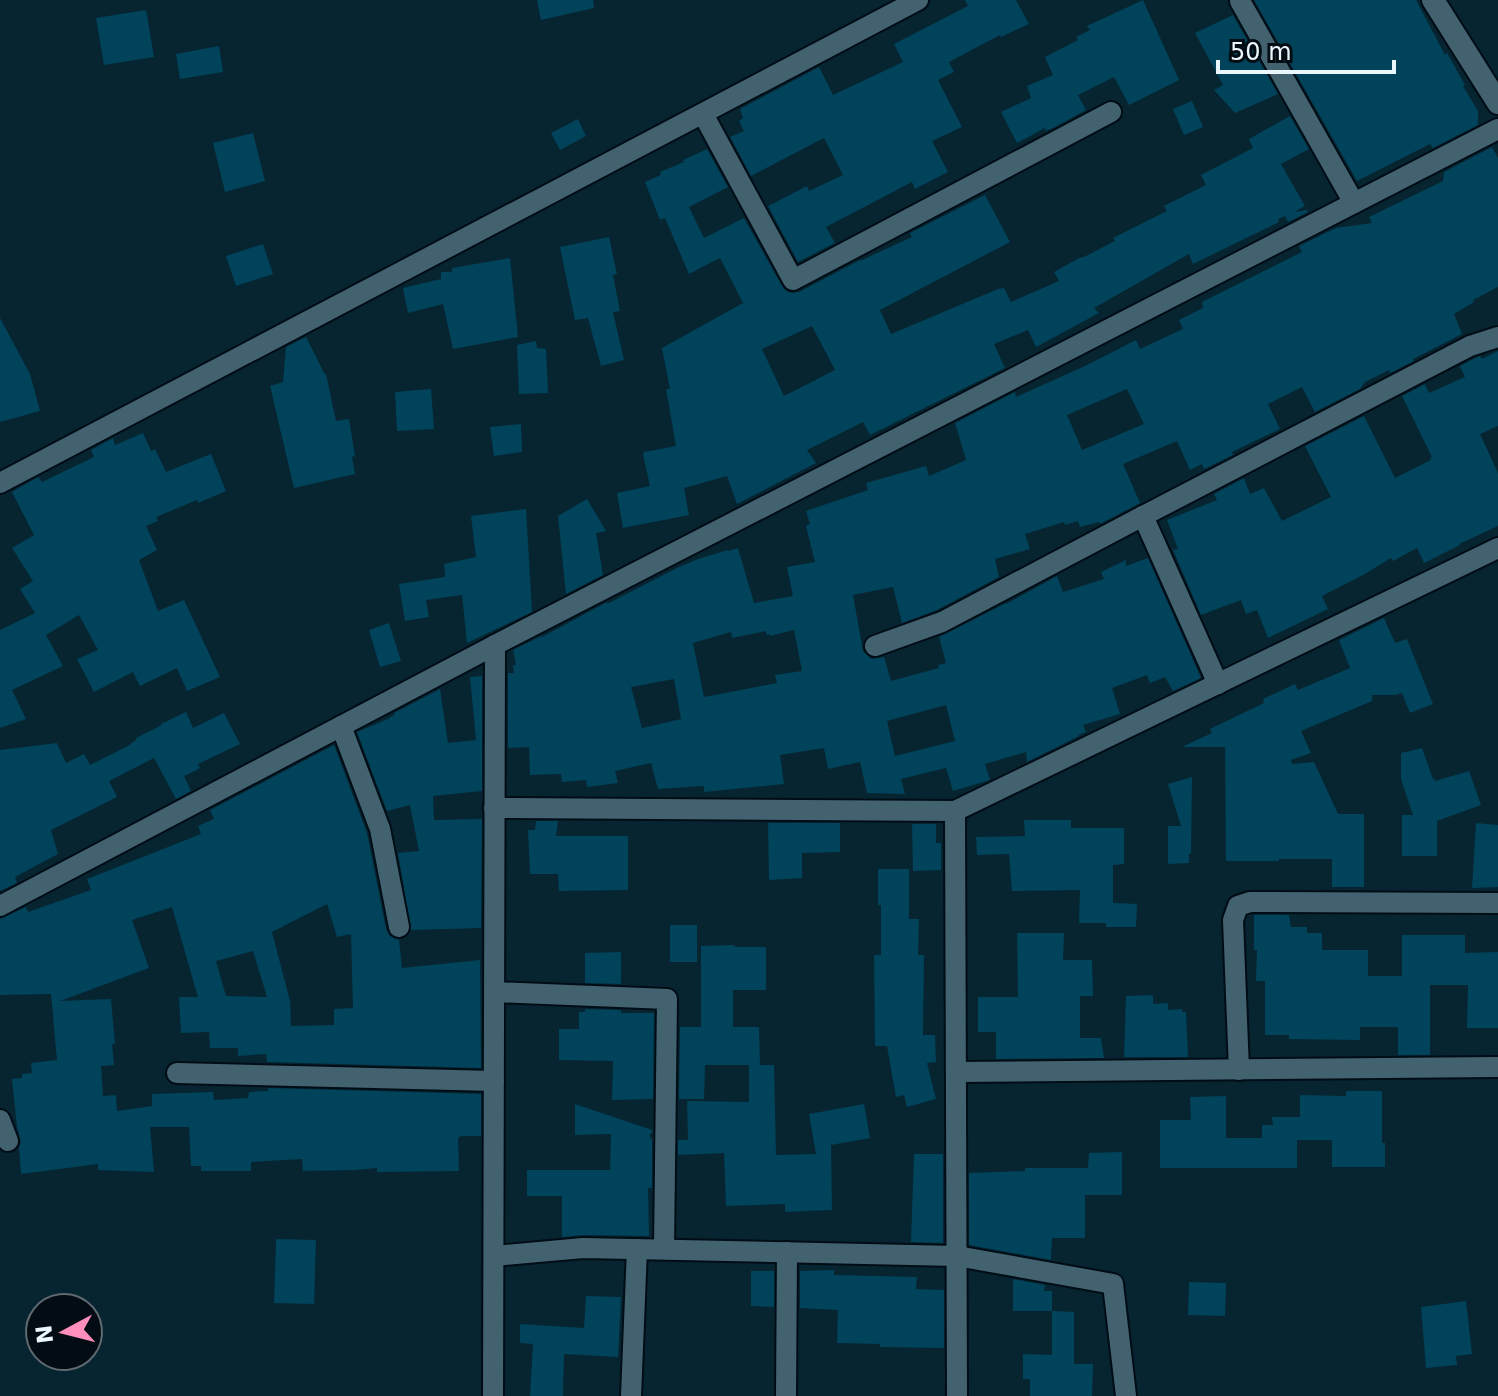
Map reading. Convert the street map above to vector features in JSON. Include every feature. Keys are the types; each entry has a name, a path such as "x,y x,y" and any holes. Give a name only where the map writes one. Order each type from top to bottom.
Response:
{"street":[{"path":"0,483 918,0"},
{"path":"1433,0 1498,103"},
{"path":"1240,1 1354,203"},
{"path":"703,114 793,280 1111,112"},
{"path":"0,906 495,645 1498,129"},
{"path":"875,646 942,622 1470,346 1498,337"},
{"path":"1143,516 1218,684"},
{"path":"494,808 955,811 1498,548"},
{"path":"493,1396 495,645"},
{"path":"341,726 380,829 399,927"},
{"path":"955,811 957,1396"},
{"path":"1239,1070 1233,920 1238,906 1250,902 1498,903"},
{"path":"494,992 667,999 664,1249"},
{"path":"956,1072 1498,1067"},
{"path":"177,1073 494,1081"},
{"path":"0,1120 8,1141"},
{"path":"494,1256 583,1248 957,1256 1113,1284 1126,1396"},
{"path":"631,1396 637,1249"},
{"path":"786,1396 787,1252"}],"building":[{"path":"537,0 593,0 594,8 541,20"},
{"path":"965,0 1016,0 1029,24 1000,35 949,62 954,72 938,80 962,127 932,141 948,172 915,189 912,182 826,227 835,243 798,262 768,206 807,186 809,191 843,175 824,138 751,176 730,137 744,131 739,121 743,118 740,109 819,67 833,95 903,62 894,44 968,6"},
{"path":"1143,0 1179,80 1129,105 1114,77 1078,95 1086,110 1017,143 1001,112 1031,98 1027,86 1053,75 1045,57 1078,40 1076,37 1090,30 1087,26"},
{"path":"1254,0 1416,0 1478,111 1478,125 1433,148 1430,144 1357,181"},
{"path":"146,10 154,57 104,65 96,18"},
{"path":"1233,15 1278,94 1235,113 1214,90 1223,85 1195,33"},
{"path":"219,46 223,72 180,79 176,54"},
{"path":"1192,101 1203,127 1184,135 1173,109"},
{"path":"1290,116 1309,149 1281,164 1305,206 1294,212 1308,212 1288,222 1285,216 1278,219 1279,222 1193,264 1189,254 1094,308 1099,313 1036,347 1028,330 994,344 1005,368 870,435 863,422 807,450 816,463 737,504 727,476 684,488 689,515 623,528 617,493 650,486 644,452 676,446 662,348 743,303 720,258 689,274 665,218 660,220 645,182 661,175 660,172 707,149 728,187 689,207 704,238 744,218 782,286 792,293 912,237 910,233 985,195 1010,242 880,310 891,334 998,289 1004,288 1011,302 1059,281 1054,272 1115,241 1113,238 1167,211 1164,206 1206,185 1201,175 1253,148 1249,139","holes":["812,326 835,370 784,396 762,349"]},
{"path":"578,119 586,136 560,150 551,133"},
{"path":"253,133 265,181 225,192 213,143"},
{"path":"1492,147 1498,158 1498,287 1454,314 1462,334 1390,373 1389,370 1365,382 1360,389 1315,412 1302,387 1268,404 1280,429 1204,469 1202,464 1190,470 1177,441 1123,464 1140,503 1100,524 1080,527 1078,521 1065,525 1064,522 1025,534 1030,549 995,559 999,577 937,610 902,623 893,587 853,595 863,651 871,659 884,657 891,681 939,668 938,665 946,663 939,637 1057,576 1063,592 1104,579 1101,572 1126,560 1126,566 1148,558 1201,678 1173,691 1165,677 1150,683 1147,675 1112,688 1120,714 1083,725 1086,732 1027,762 1026,752 985,764 990,780 953,791 946,768 901,779 905,794 867,793 860,762 828,769 824,748 780,755 784,784 704,792 704,786 658,789 651,763 615,771 618,783 587,787 586,780 562,782 561,774 530,775 529,747 508,748 508,673 514,673 513,665 516,665 513,650 677,568 738,548 754,603 793,596 787,567 815,562 806,526 810,524 806,511 868,490 866,483 926,466 929,476 966,460 955,423 1015,392 1016,397 1136,340 1140,349 1183,329 1179,320 1203,308 1202,302 1302,252 1299,246 1336,228 1372,223 1369,217 1443,181 1444,172","holes":["1127,389 1144,424 1082,450 1067,415","794,630 802,671 775,675 777,683 704,697 693,643 731,632 732,638 766,631 770,636","674,679 681,719 642,728 631,687","946,705 955,741 895,756 887,721"]},
{"path":"609,237 617,274 613,275 620,311 613,312 624,360 601,366 588,318 575,320 560,247"},
{"path":"263,244 273,274 236,286 226,256"},
{"path":"510,258 518,337 453,349 443,304 408,313 403,288 441,279 441,272 452,272 452,268"},
{"path":"0,318 30,374 40,411 0,422"},
{"path":"306,337 326,374 336,421 349,419 355,474 294,488 270,386 283,382 286,347"},
{"path":"536,341 537,348 546,349 548,393 519,394 517,345"},
{"path":"1498,351 1498,426 1480,434 1498,473 1498,526 1424,563 1417,548 1393,561 1391,558 1322,596 1328,609 1268,638 1257,610 1246,614 1241,600 1201,615 1173,550 1178,549 1167,520 1217,500 1214,494 1244,478 1250,494 1264,488 1282,521 1331,497 1305,446 1364,416 1395,478 1431,460 1402,396 1425,384 1429,393 1465,377 1460,366"},
{"path":"431,389 434,429 397,431 395,392"},
{"path":"521,424 522,452 494,456 490,427"},
{"path":"143,433 166,472 211,454 226,491 156,517 158,521 146,526 157,550 139,560 158,611 184,600 220,677 187,691 177,668 140,686 133,672 94,692 77,659 98,650 79,615 46,635 63,666 12,690 26,719 0,728 0,630 35,613 20,589 33,581 12,548 34,535 12,492 38,477 42,482 94,457 91,450 113,438 115,445"},
{"path":"587,499 606,531 596,533 603,575 566,594 558,516"},
{"path":"526,509 532,612 467,643 462,595 426,600 429,617 405,621 399,584 445,577 444,564 476,557 471,516"},
{"path":"1384,618 1395,643 1407,639 1433,704 1410,713 1402,693 1372,695 1372,701 1301,731 1311,753 1291,760 1292,764 1314,762 1338,814 1364,814 1364,887 1332,887 1332,859 1226,861 1225,747 1182,747 1212,733 1210,729 1264,703 1263,699 1295,684 1298,690 1350,668 1339,640"},
{"path":"389,623 401,661 380,667 369,630"},
{"path":"482,676 482,791 433,796 434,820 482,819 481,928 411,930 398,853 419,851 410,805 387,811 357,732 390,718 440,689 448,743 476,740 470,677"},
{"path":"186,712 193,728 224,713 240,744 198,764 200,768 184,776 191,791 176,799 154,758 109,781 117,797 51,830 58,854 15,877 17,883 0,891 0,750 57,743 66,763 84,754 90,765"},
{"path":"334,745 367,833 386,929 390,936 399,940 402,968 480,960 481,1068 267,1062 266,1054 238,1056 238,1048 210,1048 209,1032 181,1033 179,997 198,997 172,907 132,920 149,968 60,1001 111,999 114,1065 101,1066 103,1096 116,1095 117,1111 152,1106 152,1094 213,1092 214,1100 248,1098 249,1092 268,1091 268,1088 481,1094 481,1136 458,1138 459,1171 377,1172 377,1168 303,1171 302,1159 251,1162 251,1171 201,1171 201,1166 191,1166 189,1127 150,1127 154,1172 98,1170 98,1164 21,1174 21,1142 12,1079 32,1073 31,1063 57,1060 51,994 0,995 0,919 26,907 28,912 91,890 87,879 201,834 198,826 214,819 210,810","holes":["327,904 337,937 351,934 353,1008 334,1009 334,1025 291,1026 290,1001 272,932","253,951 267,997 226,996 216,961"]},
{"path":"1422,748 1435,781 1469,771 1481,805 1437,821 1437,856 1402,856 1402,815 1413,815 1401,779 1401,753"},
{"path":"1192,777 1189,863 1168,864 1168,826 1181,826 1168,784"},
{"path":"1024,820 1071,820 1071,828 1124,828 1124,864 1113,865 1113,903 1137,904 1136,927 1079,923 1080,890 1012,891 1009,854 977,855 976,837 1025,836"},
{"path":"536,821 558,821 556,836 628,836 628,890 559,891 558,874 530,874 528,830 535,830"},
{"path":"768,823 840,823 840,852 802,853 802,878 769,880"},
{"path":"1476,823 1498,825 1498,887 1472,888"},
{"path":"912,824 936,824 936,843 941,843 941,870 913,871"},
{"path":"878,869 909,869 909,919 919,919 918,955 924,955 923,1035 935,1035 936,1062 927,1063 936,1099 907,1107 904,1095 896,1097 887,1046 875,1046 874,955 881,955"},
{"path":"1254,915 1289,915 1291,927 1307,927 1307,933 1322,933 1322,950 1368,950 1368,976 1402,976 1402,935 1465,935 1465,953 1498,952 1498,1028 1467,1028 1468,985 1430,985 1430,1055 1398,1055 1398,1027 1360,1027 1360,1040 1289,1039 1289,1035 1265,1035 1265,981 1256,981"},
{"path":"670,925 697,925 697,962 670,962"},
{"path":"1017,933 1064,933 1063,960 1092,960 1093,996 1080,996 1080,1038 1101,1038 1104,1058 996,1059 996,1032 978,1032 978,997 1018,997"},
{"path":"701,946 766,947 766,990 733,990 733,1027 759,1027 760,1065 705,1065 704,1099 679,1099 680,1027 701,1027"},
{"path":"621,952 621,984 585,983 585,953"},
{"path":"1153,995 1153,1004 1168,1003 1168,1010 1182,1009 1186,1012 1188,1057 1124,1057 1126,996"},
{"path":"585,1009 654,1013 653,1099 612,1100 613,1061 559,1060 559,1029 579,1029 579,1012 585,1012"},
{"path":"749,1065 774,1065 776,1155 816,1154 809,1114 864,1104 870,1138 831,1145 832,1210 785,1212 785,1204 726,1206 724,1153 678,1155 678,1140 688,1140 687,1101 749,1102"},
{"path":"1346,1091 1382,1091 1385,1167 1332,1167 1332,1140 1297,1140 1297,1168 1160,1168 1160,1120 1191,1120 1190,1097 1226,1096 1226,1138 1262,1138 1262,1125 1273,1125 1272,1117 1300,1117 1300,1095 1346,1096"},
{"path":"575,1104 652,1130 649,1236 562,1237 562,1196 527,1196 527,1170 610,1170 611,1134 575,1135"},
{"path":"1122,1152 1122,1195 1085,1195 1085,1238 1052,1238 1051,1260 969,1245 969,1173 1025,1171 1025,1168 1088,1168 1089,1153"},
{"path":"914,1154 943,1154 943,1243 911,1242"},
{"path":"276,1239 316,1240 314,1304 274,1303"},
{"path":"834,1270 834,1275 917,1277 916,1289 944,1290 944,1348 837,1343 838,1310 800,1308 800,1271"},
{"path":"751,1271 774,1271 774,1307 751,1306"},
{"path":"1013,1279 1045,1285 1044,1291 1052,1291 1052,1311 1013,1311"},
{"path":"1189,1282 1226,1283 1225,1316 1188,1315"},
{"path":"586,1296 621,1297 618,1357 564,1354 563,1396 530,1396 533,1344 520,1343 520,1324 584,1328"},
{"path":"1466,1301 1472,1354 1456,1356 1457,1365 1426,1368 1421,1307"},
{"path":"1052,1311 1074,1312 1074,1364 1093,1364 1092,1396 1030,1396 1030,1379 1023,1379 1023,1354 1052,1355"}]}
